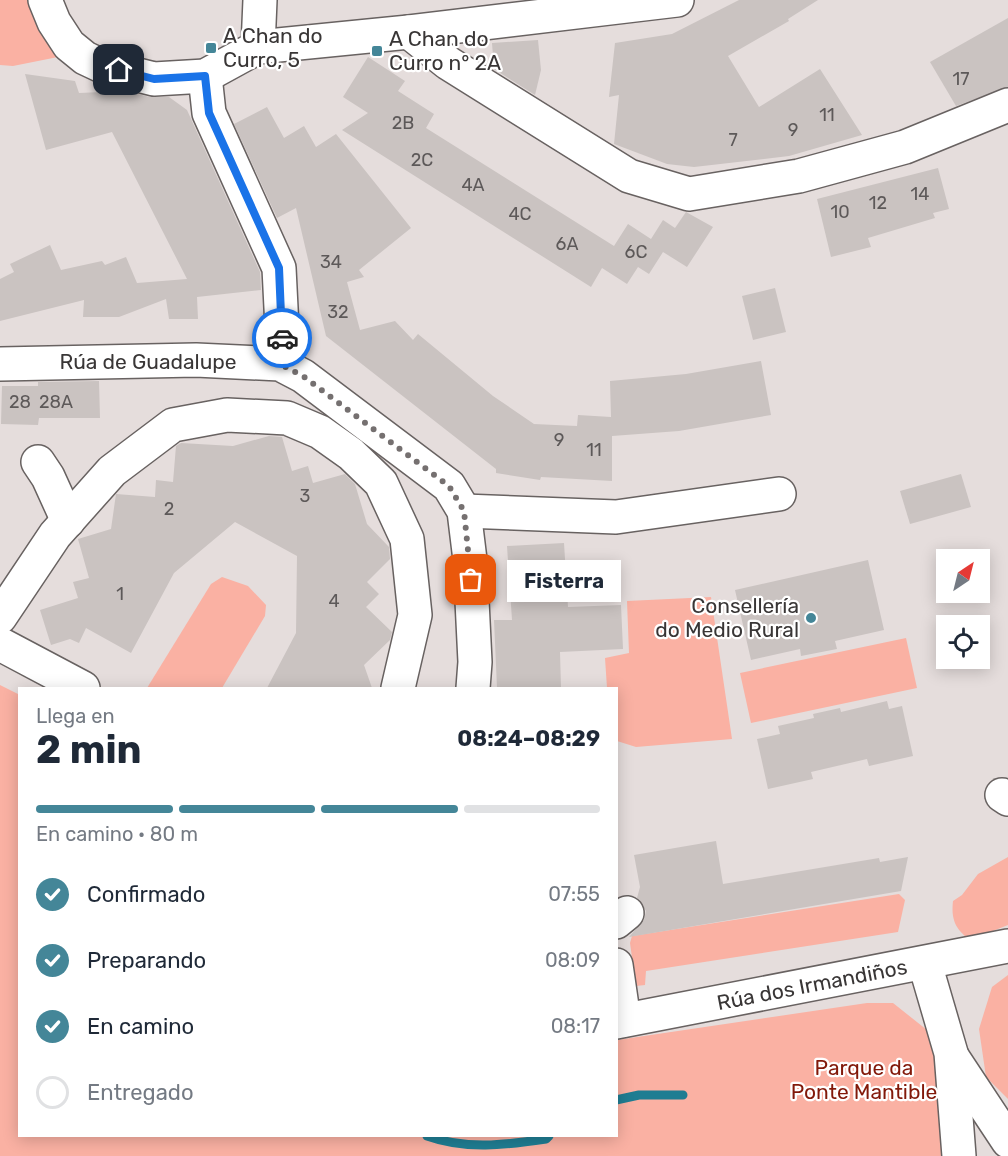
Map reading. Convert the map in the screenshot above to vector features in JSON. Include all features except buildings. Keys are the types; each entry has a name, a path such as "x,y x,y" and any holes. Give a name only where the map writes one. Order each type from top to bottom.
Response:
{"street":[{"path":"45,0 54,22 69,45 85,58 102,66 154,79 205,76 258,47 408,32 677,0"},
{"path":"258,47 260,0"},
{"path":"408,32 448,63 629,176 689,194 799,176 905,147 1008,105"},
{"path":"205,76 209,113 279,268 282,328 280,364 303,376 449,486 464,511 471,571 475,662 473,687"},
{"path":"0,344 154,338 196,360"},
{"name":"Rúa de Guadalupe","path":"0,364 196,360 280,364"},
{"path":"0,617 55,535 112,471 173,425 227,415 287,418 320,432 351,454 381,483 407,539 416,615 398,687"},
{"path":"38,462 48,477 68,521"},
{"path":"464,511 616,517 779,494"},
{"path":"0,644 81,687"},
{"name":"Rúa dos Irmandiños","path":"620,1021 925,964 1008,946"},
{"path":"925,964 955,1061 959,1156"},
{"path":"618,993 620,1021"},
{"path":"955,1061 1008,1119"},
{"path":"955,1061 1008,1141"}],"green space":[{"path":"0,0 34,0 68,55 13,66 0,65"},
{"path":"222,577 248,586 266,605 265,616 223,687 148,687 211,584"},
{"path":"711,597 732,739 636,747 618,741 618,687 607,687 605,658 629,653 627,601"},
{"path":"906,638 917,688 751,723 740,673"},
{"name":"Parque da Ponte Mantible","path":"0,685 18,694 18,1137 618,1137 618,1040 867,1003 893,1003 927,1030 946,1082 942,1156 0,1156"},
{"path":"1008,857 1008,925 970,940 955,923 953,901 962,895 978,874"},
{"path":"899,894 905,900 898,932 646,971 645,985 636,986 630,943 632,936"},
{"path":"1008,975 1008,1099 986,1077 979,1029 992,987"}],"waterway":[{"path":"618,1100 639,1095 683,1095"},
{"path":"431,1137 471,1145 516,1143 548,1137"}],"way so far":[{"path":"282,338 280,364 303,376 449,486 464,511 471,580"}],"place":[{"name":"A Chan do Curro, 5","path":"211,48"},
{"name":"A Chan do Curro n° 2A","path":"377,51"},
{"name":"Fisterra","path":"471,580"},
{"name":"Consellería do Medio Rural","path":"811,618"}],"route":[{"path":"119,70 154,79 205,76 209,113 279,268 282,338"}]}
